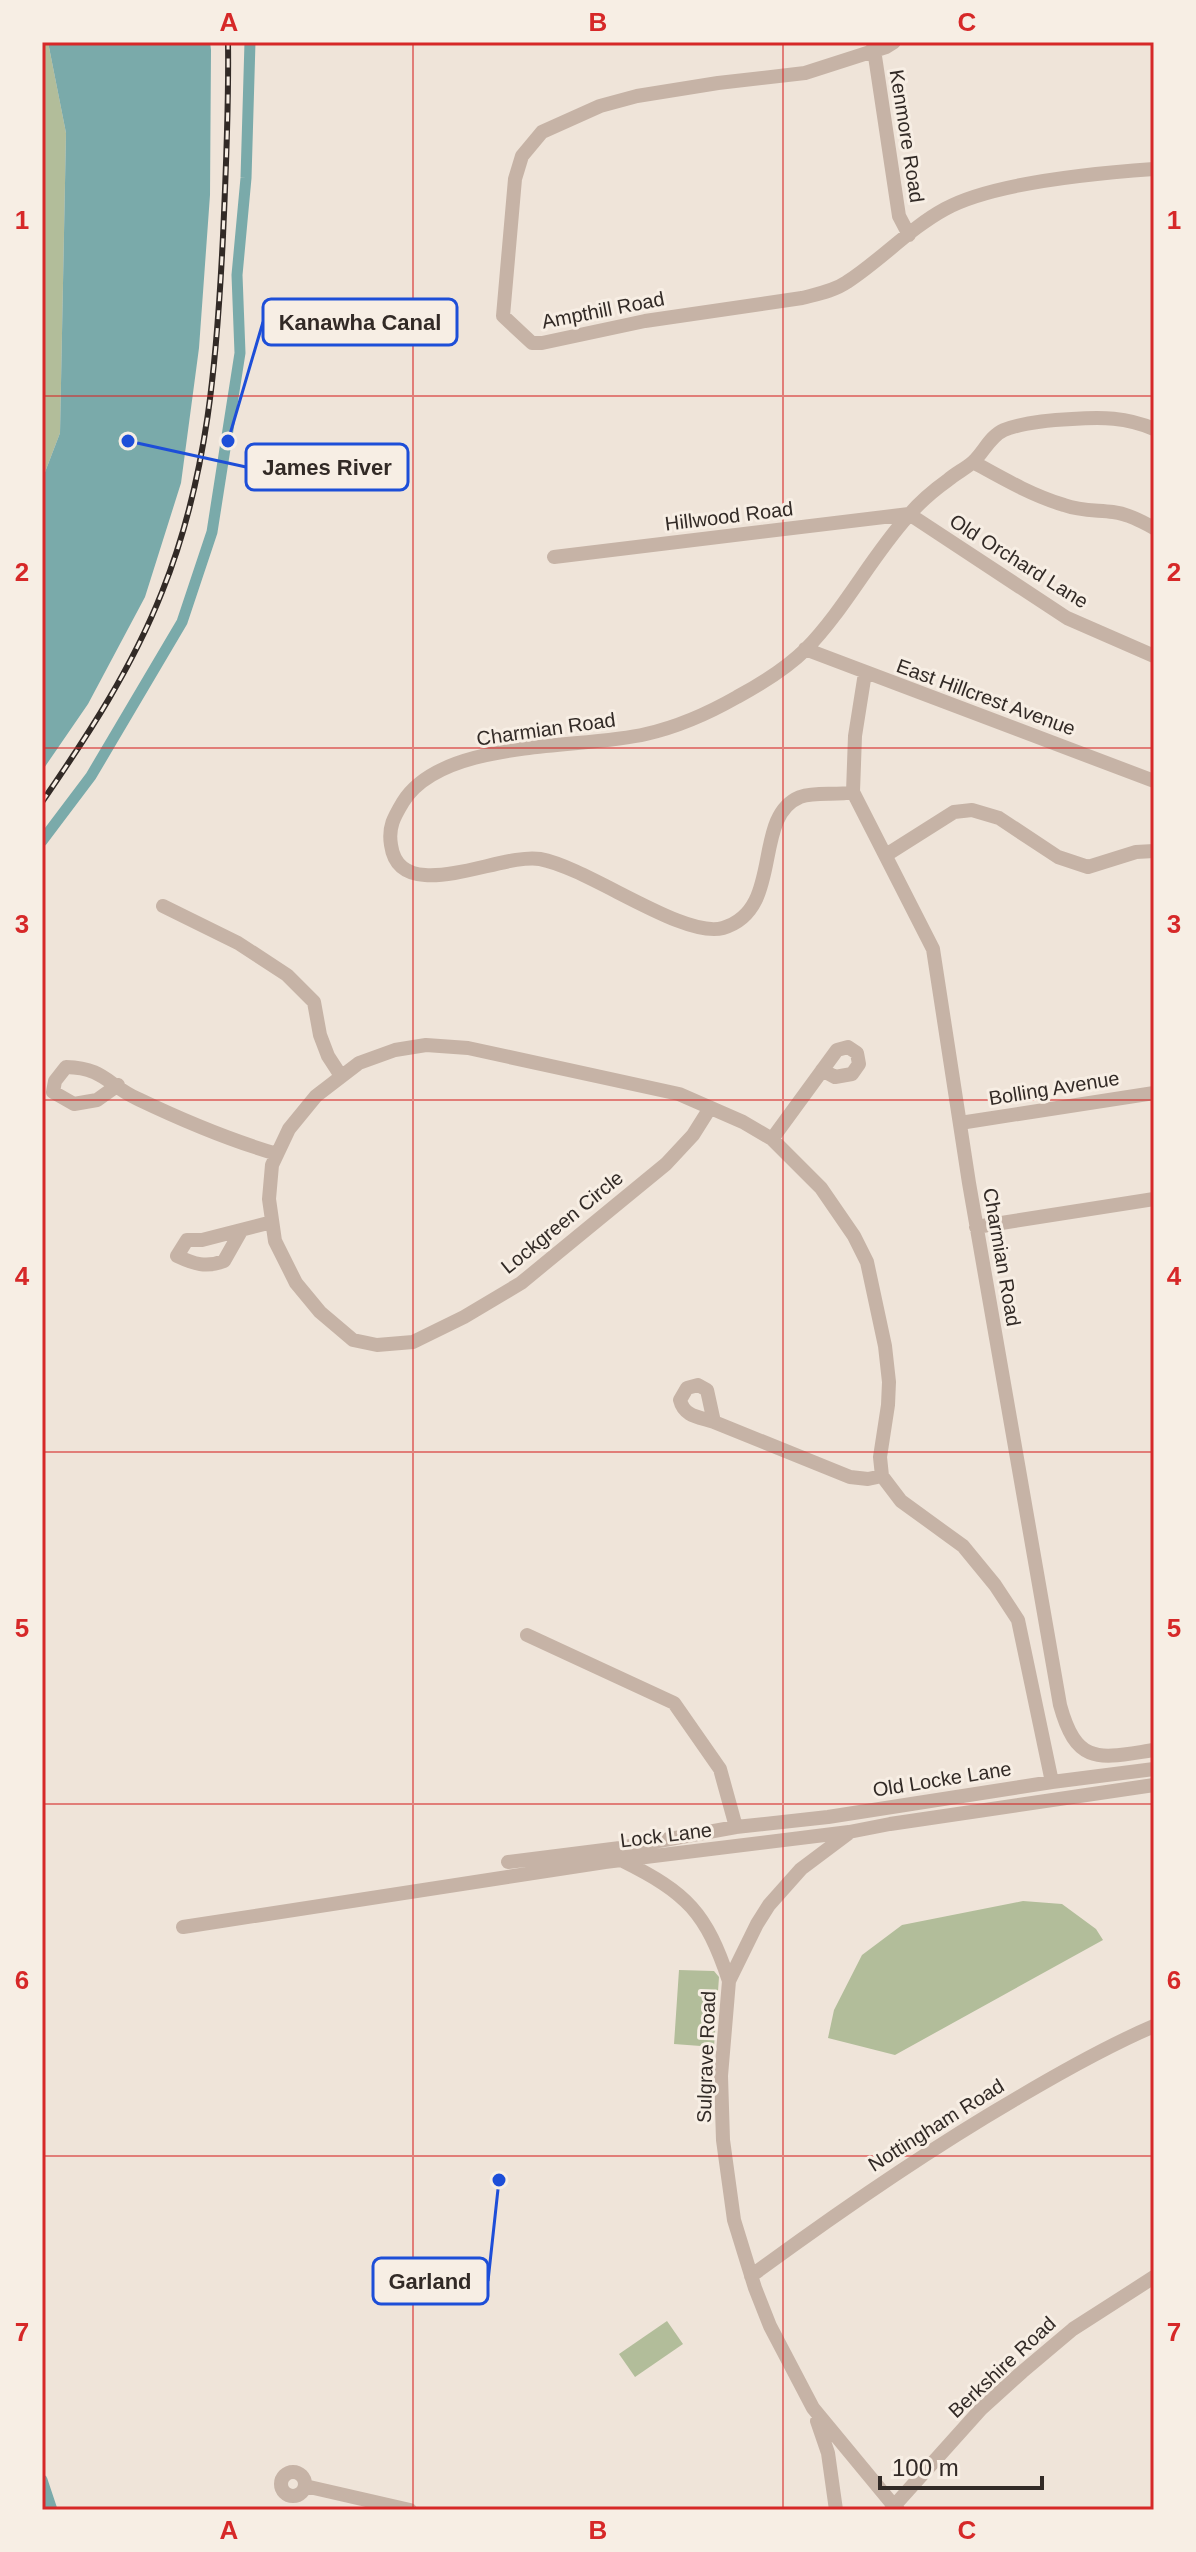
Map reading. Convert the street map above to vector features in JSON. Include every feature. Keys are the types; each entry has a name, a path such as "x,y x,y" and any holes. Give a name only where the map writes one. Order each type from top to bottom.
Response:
{"street":[{"path":"874,47 894,42"},
{"name":"Ampthill Road","path":"874,47 805,73 637,96 600,106 542,132 530,143 517,166 503,316 532,343 542,343 645,321 802,298 846,283 942,211 987,192 1154,169"},
{"name":"Kenmore Road","path":"874,47 899,216 909,235"},
{"name":"Charmian Road","path":"853,792 801,797 786,808 776,827 761,887 750,910 735,923 708,930 661,914 575,870 539,859 507,860 425,876 415,875 401,867 392,852 392,819 410,791 443,770 494,754 540,746 615,740 673,726 719,707 767,680 805,649 909,514 946,480 973,462 1005,429 1050,420 1112,417 1136,421 1154,429"},
{"path":"973,462 1027,492 1065,506 1115,512 1154,528"},
{"name":"Hillwood Road","path":"554,557 909,514"},
{"name":"Old Orchard Lane","path":"909,514 1067,618 1154,656"},
{"name":"East Hillcrest Avenue","path":"805,649 1154,781"},
{"name":"Charmian Road","path":"865,673 855,736 853,792 933,949 976,1227 1064,1720 1076,1742 1090,1754 1104,1757 1154,1750"},
{"path":"886,855 954,812 972,810 999,818 1058,857 1088,867 1136,852 1154,851"},
{"path":"163,906 238,943 287,975 314,1002 320,1035 328,1056 341,1076"},
{"name":"Lockgreen Circle","path":"710,1108 693,1135 666,1164 521,1283 464,1317 413,1342 377,1345 353,1340 296,1283 275,1241 269,1199 272,1165 277,1154 289,1129 316,1096 359,1063 395,1050 426,1045 468,1048 679,1094 710,1108 772,1139 821,1188 854,1236 867,1262 885,1346 889,1382 880,1457 882,1476"},
{"path":"772,1139 822,1070"},
{"path":"118,1085 131,1096 204,1130 277,1154"},
{"name":"Bolling Avenue","path":"960,1123 1154,1093"},
{"path":"976,1227 1154,1199"},
{"path":"241,1231 272,1222"},
{"path":"714,1422 850,1477 882,1476 909,1508 963,1546 995,1585 1018,1620 1052,1782"},
{"path":"527,1635 674,1703 720,1769 736,1827"},
{"name":"Old Locke Lane","path":"508,1862 620,1848 736,1827 889,1816 1052,1782 1154,1769"},
{"name":"Lock Lane","path":"183,1927 622,1861 849,1832 889,1816 1154,1785"},
{"name":"Sulgrave Road","path":"836,2510 828,2453 813,2408 770,2326 734,2220 723,2140 721,2076 729,1981 757,1924 784,1886 801,1869 849,1832"},
{"path":"622,1861 662,1881 699,1914 719,1950 729,1981"},
{"name":"Nottingham Road","path":"751,2276 890,2176 971,2124 1082,2060 1154,2026"},
{"name":"Berkshire Road","path":"895,2509 981,2409 1022,2372 1073,2329 1154,2277"},
{"name":"Sulgrave Road","path":"813,2408 895,2509"},
{"path":"305,2486 410,2510"}],"green space":[{"path":"42,42 48,42 66,133 60,433 42,480"},
{"path":"1023,1901 1062,1904 1096,1929 1103,1940 895,2055 828,2038 834,2010 862,1955 902,1925"},
{"path":"679,1970 714,1971 719,1977 714,2047 674,2044"},
{"path":"667,2321 683,2344 635,2377 619,2354"}],"water":[{"path":"48,42 210,42 210,195 199,348 181,483 145,597 88,704 42,771 42,480 60,433 66,133"}],"waterway":[{"path":"42,841 91,776 182,622 212,532 240,353 237,275 246,178 250,42"},
{"path":"42,2480 52,2510"}],"railway":[{"path":"42,802 92,726 137,647 162,592 190,505 208,417 217,327 226,163 228,42"}],"place":[{"name":"James River","path":"128,441"},
{"name":"Kanawha Canal","path":"228,441"},
{"name":"Garland","path":"499,2180"}]}
